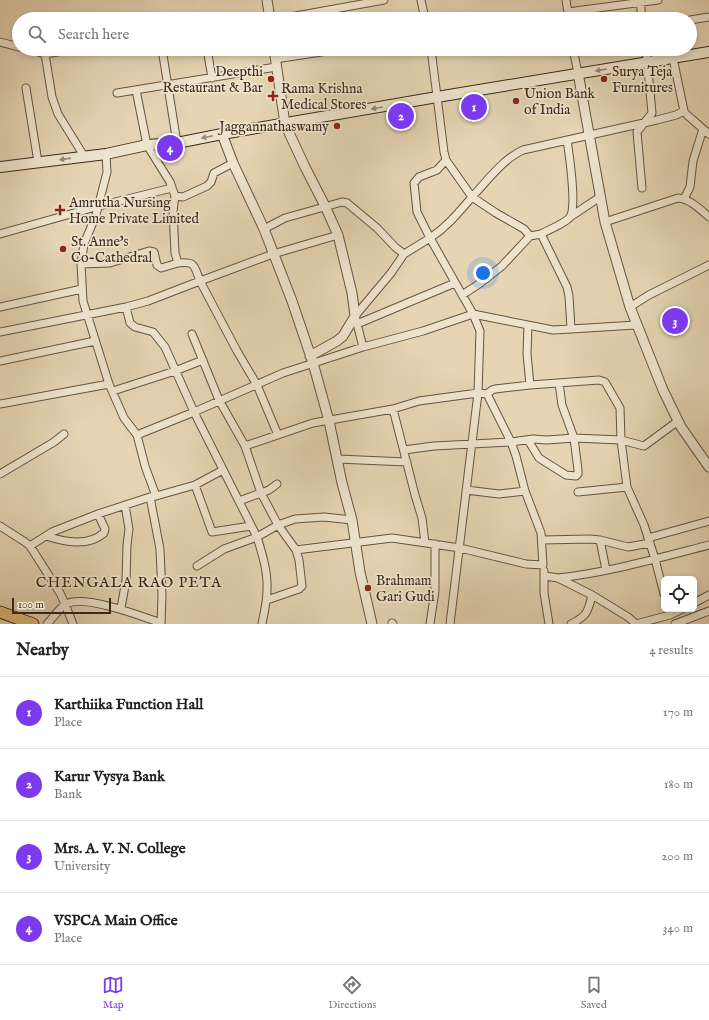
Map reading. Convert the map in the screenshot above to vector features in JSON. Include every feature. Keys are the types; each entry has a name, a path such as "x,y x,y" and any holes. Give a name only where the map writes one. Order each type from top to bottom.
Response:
{"main road":[{"path":"697,54 709,52"},
{"path":"0,167 106,154 147,145 177,143 437,97 685,56"},
{"path":"0,612 12,620 33,624"}],"street":[{"path":"267,0 269,12"},
{"path":"318,12 384,0"},
{"path":"421,0 424,12"},
{"path":"566,0 568,12"},
{"path":"588,12 640,1 658,0"},
{"path":"640,1 641,12"},
{"path":"697,19 709,17"},
{"path":"0,42 12,45"},
{"path":"45,56 52,97 58,114 84,156"},
{"path":"163,56 177,143"},
{"path":"208,56 212,78"},
{"path":"274,56 285,124 304,167 325,206 338,235 363,347"},
{"path":"117,93 212,78 308,56"},
{"path":"432,56 446,160 472,197 524,229 530,236"},
{"path":"574,56 604,222 630,307 636,325 678,421 709,467"},
{"path":"642,188 636,132 652,113 647,56"},
{"path":"673,58 684,111 706,131 693,161 690,187 684,199"},
{"path":"26,88 38,162"},
{"path":"136,90 147,145 172,188 175,196 175,253 178,263"},
{"path":"312,360 343,336 404,254 441,231 472,197 517,152 589,134 676,115 684,111"},
{"path":"222,134 233,163 264,229 292,301 312,360 329,421 352,520 355,542 372,624"},
{"path":"567,140 572,173 572,212 570,217"},
{"path":"47,624 65,604 79,600 121,608 161,623 162,595 160,549 153,496 144,466 137,434 124,418 109,384 86,314 82,289 81,264 84,244 99,206 107,172 106,154"},
{"path":"446,160 437,170 419,177 414,183 417,212 473,314 480,332 478,393 450,624"},
{"path":"175,196 183,197 207,186 211,182 214,173 233,163"},
{"path":"0,234 99,206 172,188"},
{"path":"462,295 502,266 530,236 541,234 567,220 600,196"},
{"path":"604,222 678,198 684,199 709,217"},
{"path":"264,229 285,218 342,202 347,203 377,228 395,247 404,254"},
{"path":"541,234 567,287 571,329"},
{"path":"0,332 126,307 148,301 273,254 338,235"},
{"path":"81,264 110,263 149,251 154,252 157,265 161,268 178,263 192,263 237,351 257,385 278,435"},
{"path":"630,307 649,295 709,265"},
{"path":"356,320 455,283"},
{"path":"0,307 82,289"},
{"path":"126,307 130,323 135,327 153,332 165,347 194,412 257,537 263,554 268,588 262,624"},
{"path":"137,434 194,412 312,360 423,331 473,314 553,330 636,325"},
{"path":"528,325 527,354 530,384"},
{"path":"192,334 219,400 245,446 261,493 278,525 296,550 299,560 302,586 299,589 267,600"},
{"path":"0,361 95,341"},
{"path":"113,391 175,371 203,360"},
{"path":"245,446 313,423 393,409 419,401 478,393 487,394 495,389 530,384 599,380 605,382 620,408 621,440 627,487 649,541 661,582"},
{"path":"528,440 539,458 566,474 576,476 578,474 574,438 562,405 559,383"},
{"path":"0,404 109,384"},
{"path":"487,394 511,442 525,491 542,540 545,576 544,594 549,624"},
{"path":"393,409 422,518 425,543"},
{"path":"404,450 472,443 574,438 621,440 644,446 678,421"},
{"path":"0,474 54,442 64,434"},
{"path":"337,459 407,462"},
{"path":"30,546 52,532 125,505 195,485 223,470"},
{"path":"239,502 269,490 276,484"},
{"path":"195,485 212,532 251,526"},
{"path":"578,492 627,487"},
{"path":"466,490 499,494 525,491"},
{"path":"121,608 126,580 129,529 125,505"},
{"path":"46,536 66,542 88,541 104,533 105,529 98,514"},
{"path":"197,566 224,548 257,537 278,525 295,519 324,517 352,520"},
{"path":"542,540 590,539 628,547 709,521"},
{"path":"0,526 30,546 65,604 73,624"},
{"path":"296,550 392,538 460,548 526,564 543,565"},
{"path":"600,540 606,570"},
{"path":"430,624 435,591 435,544"},
{"path":"545,576 558,578 586,574 655,559 709,545"},
{"path":"558,578 592,595 628,616 636,624 669,612 671,624"},
{"path":"571,624 585,615 588,611 592,595"},
{"path":"697,601 709,595"},
{"path":"675,624 709,611"}],"place":[{"name":"Deepthi Restaurant & Bar","path":"271,79"},
{"name":"Surya Teja Furnitures","path":"604,79"},
{"name":"Rama Krishna Medical Stores","path":"273,96"},
{"name":"Union Bank of India","path":"516,101"},
{"name":"Karthiika Function Hall","path":"474,107"},
{"name":"Karur Vysya Bank","path":"401,116"},
{"name":"Jaggannathaswamy","path":"337,126"},
{"name":"VSPCA Main Office","path":"170,148"},
{"name":"Amrutha Nursing Home Private Limited","path":"60,210"},
{"name":"St. Anne's Co-Cathedral","path":"63,249"},
{"name":"Mrs. A. V. N. College","path":"675,321"},
{"name":"Brahmam Gari Gudi","path":"368,588"}],"district":[{"name":"CHENGALA RAO PETA","path":"129,582"}]}
